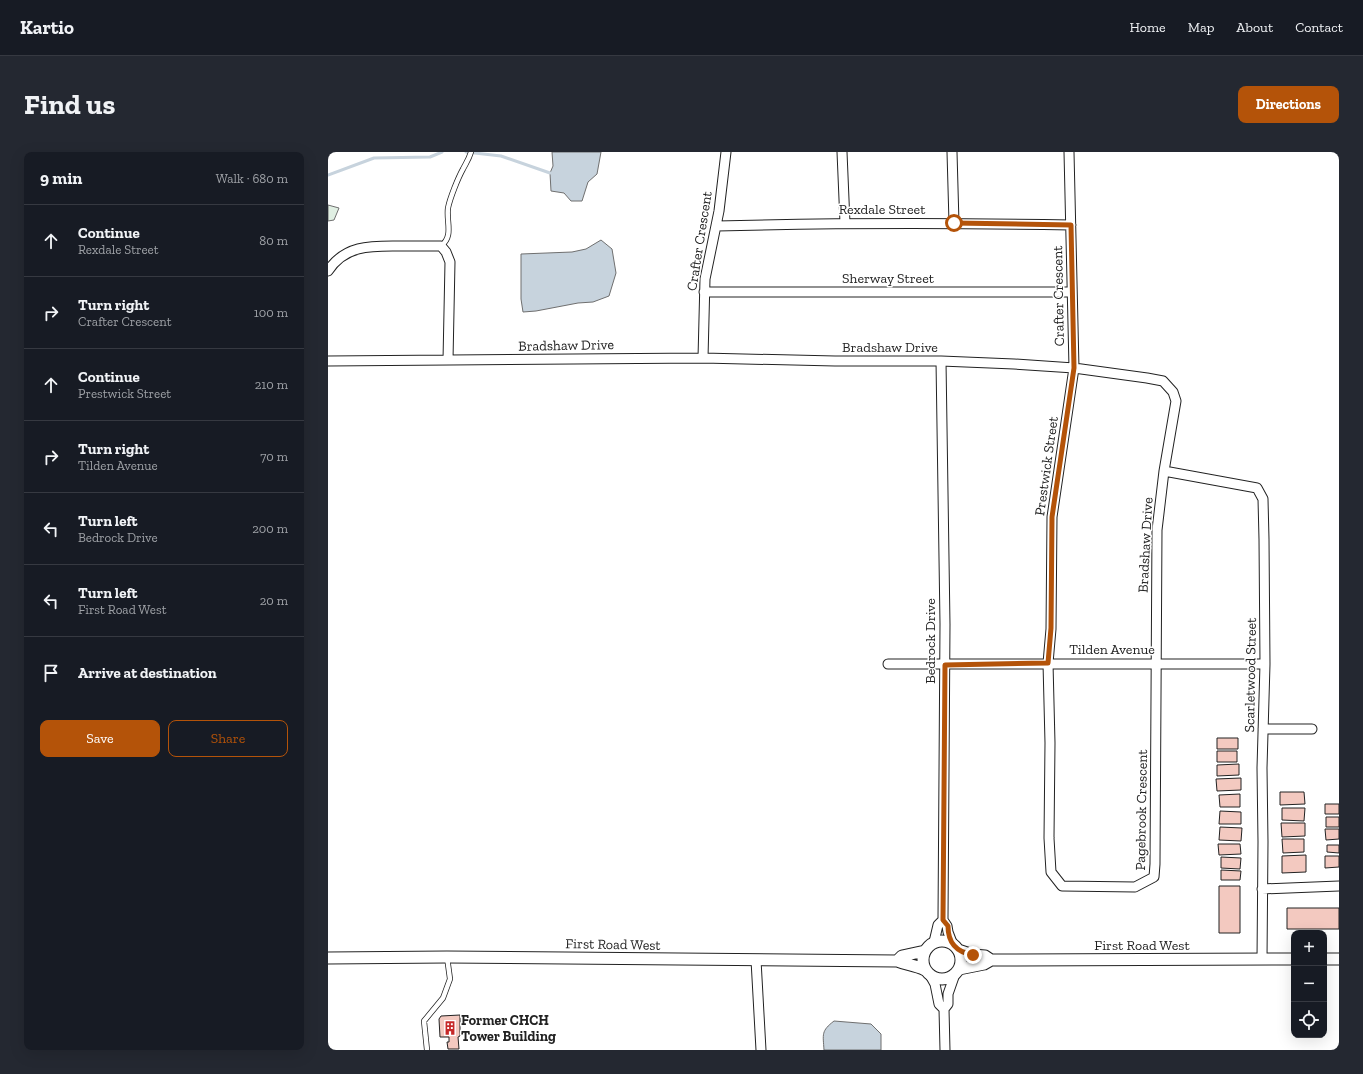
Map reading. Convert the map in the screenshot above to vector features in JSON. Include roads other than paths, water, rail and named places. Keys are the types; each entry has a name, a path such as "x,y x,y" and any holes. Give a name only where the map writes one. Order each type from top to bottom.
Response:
{"street":[{"name":"Crafter Crescent","path":"703,358 705,279 717,226 726,152"},
{"path":"842,152 845,223"},
{"path":"952,152 954,223"},
{"name":"Crafter Crescent","path":"1069,152 1074,368"},
{"name":"Rexdale Street","path":"717,226 845,223 1071,225"},
{"path":"328,271 333,263 343,255 356,249 371,246 441,246 446,252 450,262 448,360"},
{"name":"Sherway Street","path":"704,292 1072,292"},
{"name":"Bradshaw Drive","path":"328,362 703,358 835,361 941,361 1074,368 1163,381 1173,392 1176,401 1164,471 1157,530 1157,663"},
{"name":"Bedrock Drive","path":"941,361 945,665 943,920 948,926 948,932 956,947"},
{"name":"Prestwick Street","path":"1048,663 1051,628 1052,517 1074,368"},
{"name":"Scarletwood Street","path":"1164,471 1257,488 1263,499 1265,664 1262,768 1262,959"},
{"name":"Pagebrook Crescent","path":"1048,663 1050,742 1049,838 1051,872 1062,886 1135,887 1154,877 1156,836 1157,663"},
{"name":"Tilden Avenue","path":"888,664 1265,664"},
{"path":"1263,729 1312,730"},
{"path":"1262,889 1339,886"},
{"name":"Bedrock Drive","path":"934,942 938,925 943,920"},
{"path":"934,942 925,951 923,964 935,984 939,1004 944,1008"},
{"name":"First Road West","path":"934,942 948,942 969,954 985,956 991,960"},
{"path":"945,1050 944,1008 948,1004 948,992 961,963 956,947"},
{"name":"First Road West","path":"897,961 902,956 925,951"},
{"name":"First Road West","path":"328,958 447,957 897,961 903,964 917,966 936,978 942,979 949,978 966,966 984,964 991,960 1291,959"},
{"path":"1327,959 1339,959"},
{"path":"756,960 761,1050"}],"lane":[{"path":"441,246 446,242 448,236 448,208 471,152"},
{"path":"426,1050 424,1021 443,998 448,985 450,979 447,957"}],"waterway":[{"path":"328,175 374,158 430,157 442,152"},
{"path":"466,152 501,156 550,173"}],"place":[{"name":"Former CHCH Tower Building","path":"450,1028"}]}
